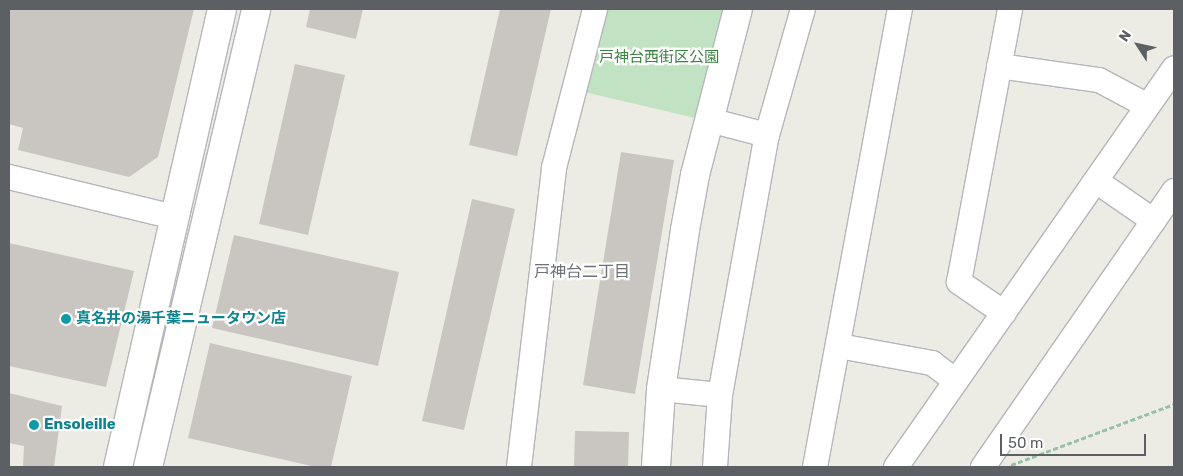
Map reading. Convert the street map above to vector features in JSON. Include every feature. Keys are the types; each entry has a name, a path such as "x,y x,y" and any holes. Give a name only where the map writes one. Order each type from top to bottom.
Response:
{"street":[{"path":"118,467 222,9"},
{"path":"148,467 256,9"},
{"path":"519,467 554,168 595,9"},
{"path":"656,467 661,389 687,221 709,120 738,9"},
{"path":"715,467 720,395 767,135 803,9"},
{"path":"815,467 839,346 900,9"},
{"path":"1004,313 959,282 1010,9"},
{"path":"999,66 1099,80 1148,106"},
{"path":"896,467 1174,68"},
{"path":"709,120 767,135"},
{"path":"9,177 174,217"},
{"path":"1096,181 1154,221"},
{"path":"983,467 1174,191"},
{"path":"839,346 932,362 956,381"},
{"path":"661,389 720,395"}],"path":[{"path":"1005,467 1174,404"}],"green space":[{"name":"戸神台西街区公園","path":"606,9 725,9 695,118 584,92"}],"building":[{"path":"9,9 194,9 158,157 129,177 18,150 23,128 9,124"},
{"path":"310,9 363,9 356,39 306,27"},
{"path":"500,9 551,9 517,156 469,145"},
{"path":"295,64 345,75 308,235 259,224"},
{"path":"621,152 674,160 635,394 583,385"},
{"path":"472,199 515,209 464,430 422,421"},
{"path":"234,235 399,272 378,366 212,328"},
{"name":"真名井の湯千葉ニュータウン店","path":"9,243 134,271 106,387 9,366"},
{"path":"210,343 352,376 331,467 316,467 188,438"},
{"name":"Ensoleille","path":"9,393 62,406 54,467 23,467 24,446 9,443"},
{"path":"575,431 629,432 628,467 574,467"}],"place":[{"name":"真名井の湯千葉ニュータウン店","path":"66,319"},
{"name":"Ensoleille","path":"34,425"}],"district":[{"name":"戸神台二丁目","path":"582,272"}]}
